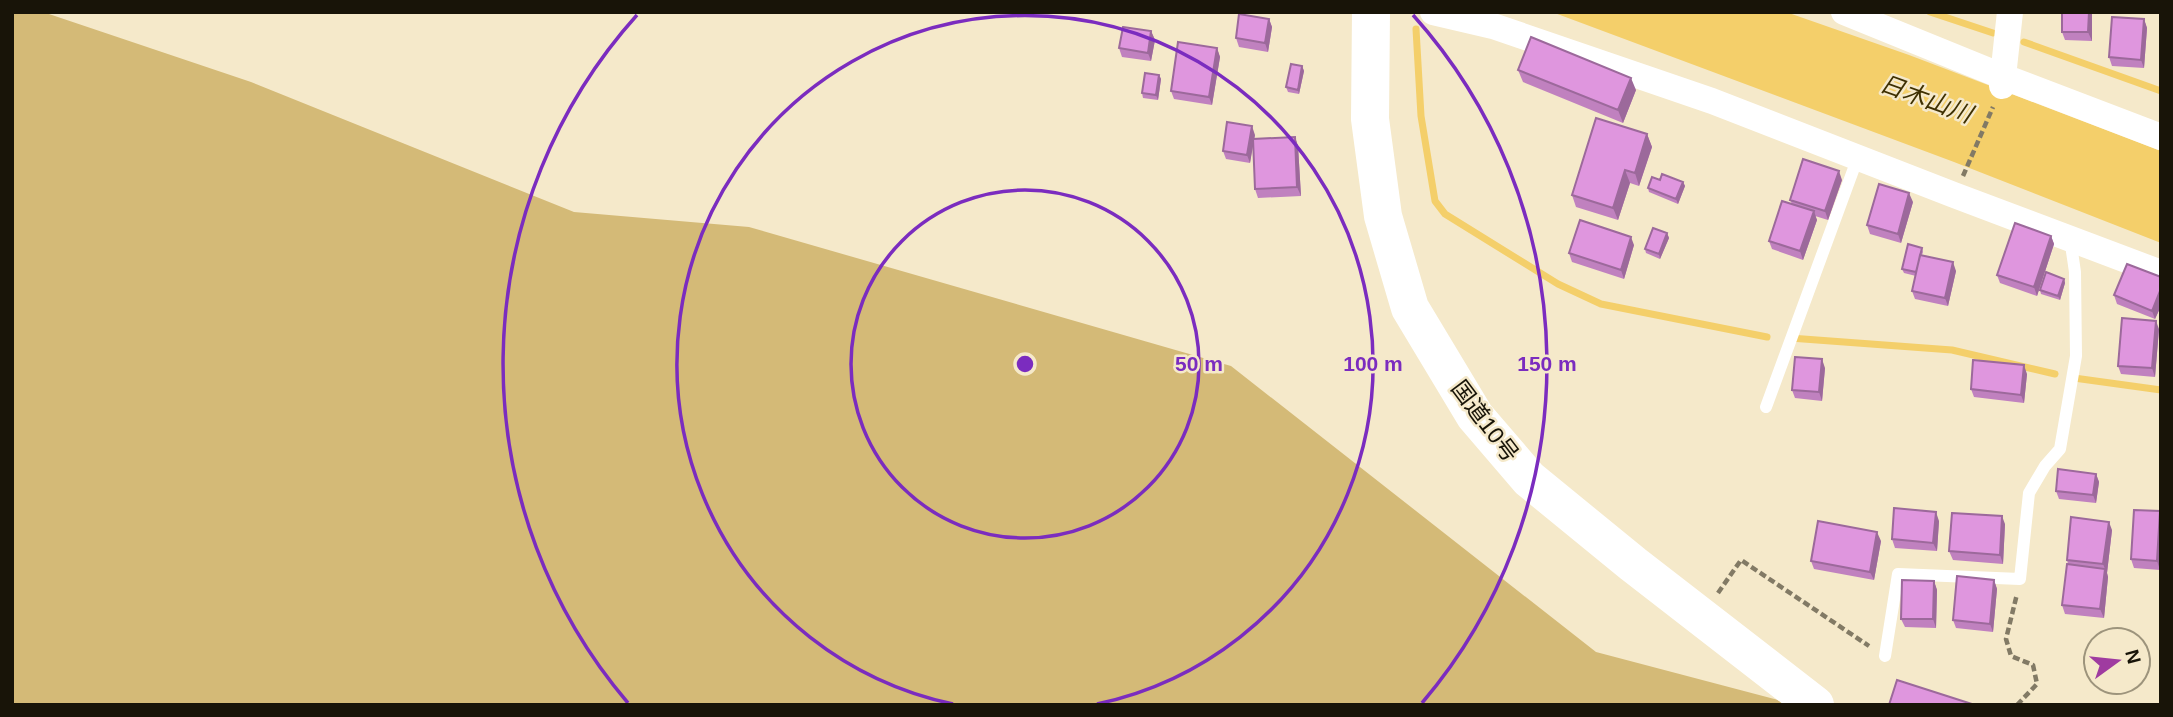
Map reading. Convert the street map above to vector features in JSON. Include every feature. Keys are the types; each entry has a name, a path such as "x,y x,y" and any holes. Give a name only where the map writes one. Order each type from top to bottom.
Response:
{"highway":[{"name":"国道10号","path":"1371,12 1370,119 1383,216 1410,308 1475,416 1530,479 1700,617 1815,705"}],"street":[{"path":"1433,12 1493,26 1712,101 2161,273"},
{"path":"1844,12 2003,81 2161,137"},
{"path":"2003,81 2010,12"}],"lane":[{"path":"1766,407 1858,157"},
{"path":"1885,656 1898,574 2020,579 2029,493 2045,466 2060,449 2076,356 2075,272 2070,237"}],"path":[{"path":"1961,181 2003,81"},
{"path":"1700,617 1741,560 1885,656"},
{"path":"2017,705 2037,684 2033,665 2011,656 2006,639 2020,579"}],"shaded area":[{"path":"12,12 46,13 251,82 574,212 749,227 1231,366 1596,652 1797,705 12,705"}],"water":[{"name":"日木山川","path":"1552,12 1786,12 1909,55 2161,151 2161,243 1954,162"}],"building":[{"path":"2062,12 2089,12 2088,32 2062,32"},
{"path":"1239,14 1269,19 1265,43 1236,38"},
{"path":"2112,17 2144,19 2141,60 2109,57"},
{"path":"1123,27 1151,31 1148,53 1119,48"},
{"path":"1531,37 1631,78 1618,110 1518,70"},
{"path":"1178,42 1217,48 1209,97 1171,91"},
{"path":"1291,64 1302,66 1298,90 1286,87"},
{"path":"1145,73 1159,75 1156,95 1142,93"},
{"path":"1596,118 1647,134 1635,173 1625,170 1613,208 1572,195"},
{"path":"1227,122 1252,126 1247,155 1223,151"},
{"path":"1295,137 1297,187 1255,189 1253,139"},
{"path":"1803,159 1839,171 1825,211 1790,200"},
{"path":"1662,174 1683,182 1676,199 1648,188 1652,177 1660,180"},
{"path":"1879,184 1909,193 1898,234 1867,225"},
{"path":"1782,201 1814,211 1800,251 1769,241"},
{"path":"1580,220 1631,237 1621,270 1569,253"},
{"path":"2015,223 2051,236 2034,287 1997,275"},
{"path":"1653,228 1667,233 1659,254 1645,249"},
{"path":"1908,244 1922,248 1916,272 1902,269"},
{"path":"1920,255 1953,262 1945,298 1912,291"},
{"path":"2127,264 2161,277 2161,292 2152,311 2114,295"},
{"path":"2046,272 2064,279 2058,296 2040,290"},
{"path":"2122,318 2156,321 2152,368 2118,366"},
{"path":"1795,357 1822,359 1819,392 1792,390"},
{"path":"1973,360 2024,365 2021,395 1971,389"},
{"path":"2058,469 2096,474 2093,495 2056,491"},
{"path":"1894,508 1936,512 1933,543 1892,539"},
{"path":"2134,510 2160,511 2157,561 2131,559"},
{"path":"1952,513 2002,516 2000,555 1949,551"},
{"path":"2071,517 2109,522 2103,564 2067,560"},
{"path":"1818,521 1877,532 1870,572 1811,561"},
{"path":"2067,564 2105,569 2100,609 2062,605"},
{"path":"1957,576 1994,580 1990,624 1953,620"},
{"path":"1902,580 1934,581 1933,619 1901,619"},
{"path":"1897,680 1975,705 1889,705"}],"waterway":[{"path":"1930,12 1993,33"},
{"path":"1416,29 1421,116 1435,201 1445,214 1558,284 1601,304 1767,337"},
{"path":"2024,42 2161,91"},
{"path":"1790,338 1952,350 2055,374"},
{"path":"2074,378 2161,390"}]}
